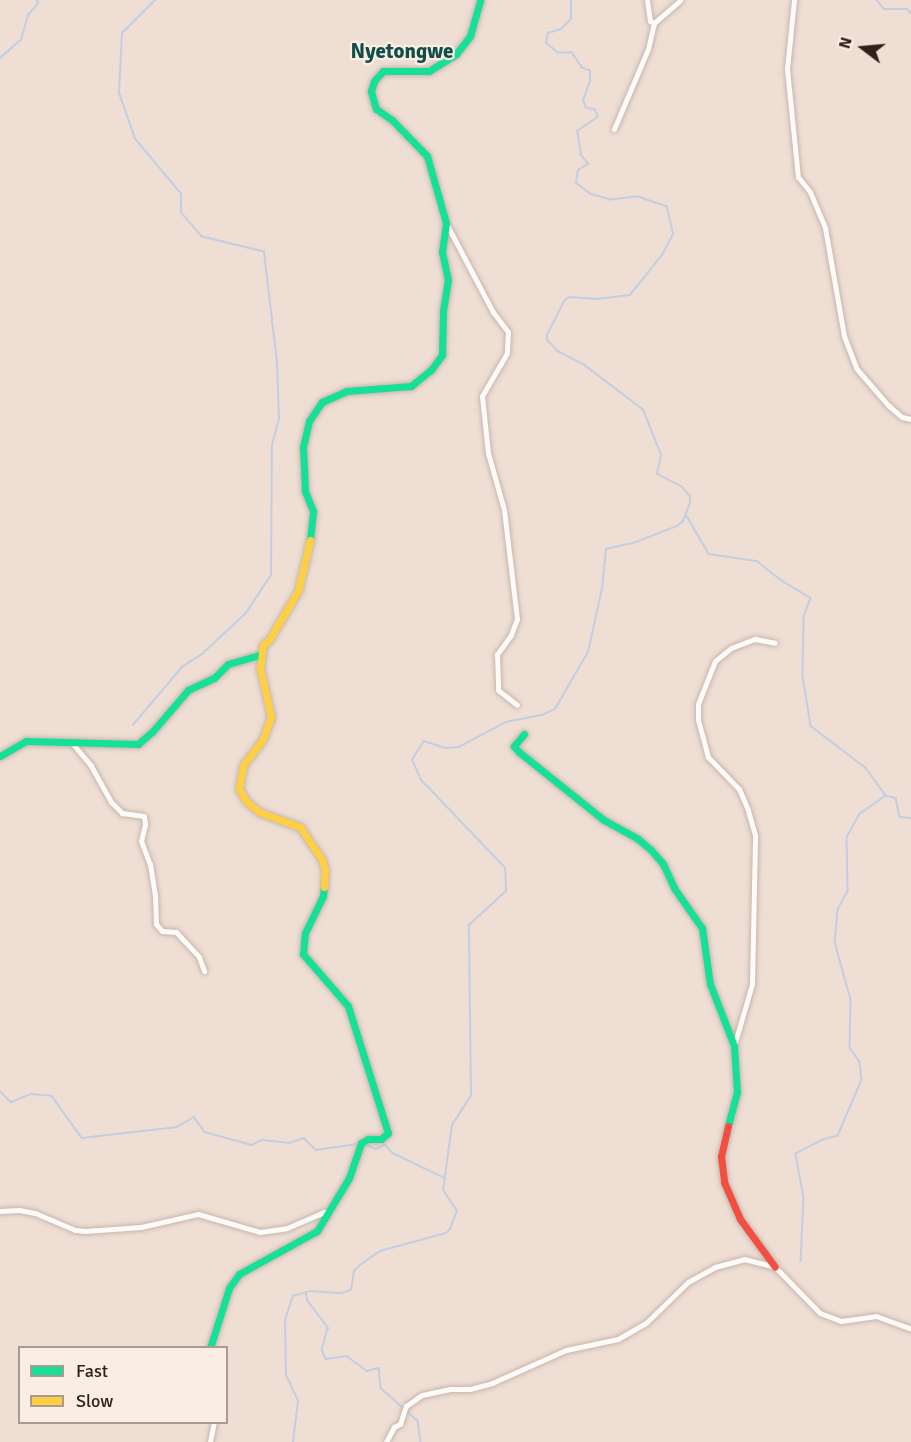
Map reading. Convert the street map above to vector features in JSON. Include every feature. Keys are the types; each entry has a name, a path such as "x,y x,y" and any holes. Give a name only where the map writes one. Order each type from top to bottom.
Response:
{"street":[{"path":"480,0 470,36 456,54 429,71 395,69 383,71 374,81 371,91 376,109 392,120 428,156 446,224 493,312 508,332 507,353 482,396 488,453 504,510 516,619 511,635 497,654 498,690 517,705"},
{"path":"647,0 650,21 654,23"},
{"path":"614,129 648,49 654,23 681,0"},
{"path":"794,0 787,69 798,177 810,192 825,228 844,336 856,368 888,405 902,417 911,419"},
{"path":"210,1346 230,1288 239,1274 297,1240 311,1235 328,1213 349,1178 361,1143 368,1139 381,1139 386,1136 388,1129 372,1088 348,1006 303,954 305,933 324,890 322,860 308,834 300,827 259,812 246,801 239,789 243,766 263,739 271,717 263,685 263,645 269,640 298,591 303,577 313,511 305,491 303,447 316,408 322,402 347,391 411,386 431,370 442,355 443,311 446,305 448,280 442,252 446,224"},
{"path":"734,1046 752,984 755,835 748,810 738,789 708,757 698,719 698,704 715,661 731,648 755,639 775,643"},
{"path":"0,756 26,741 138,744 152,732 188,690 214,678 228,664 262,654"},
{"path":"524,734 514,746 519,752 614,827 638,838 663,864 674,888 702,928 710,984 734,1046 737,1092 721,1156 724,1182 740,1219 775,1267 820,1313 840,1321 876,1316 911,1329"},
{"path":"72,743 99,778 111,802 122,813 144,816 145,824 141,841 150,864 157,906 156,924 162,931 176,932 199,957 204,971"},
{"path":"0,1211 19,1210 35,1213 75,1230 85,1231 141,1227 198,1214 260,1232 286,1228 324,1212 328,1213"},
{"path":"386,1442 394,1427 400,1424 406,1406 422,1395 451,1389 470,1389 512,1377 528,1366 566,1350 618,1339 640,1327 688,1282 715,1267 744,1259 775,1267"},
{"path":"210,1442 214,1424"}],"waterway":[{"path":"0,58 21,40 28,15 38,3 37,0"},
{"path":"133,725 182,667 202,654 246,613 271,575 272,445 279,419 277,363 264,252 202,237 181,213 181,194 135,139 119,93 122,33 155,0"},
{"path":"293,1442 298,1401 286,1375 285,1320 293,1296 310,1291 341,1293 351,1290 354,1271 360,1265 380,1251 446,1233 457,1211 443,1190 452,1125 471,1096 469,925 506,891 505,868 421,780 412,760 424,741 446,748 459,747 506,722 542,715 555,709 588,652 602,589 606,549 636,542 677,526 683,521 690,503 690,497 682,487 657,474 661,455 643,410 584,365 558,352 547,340 547,335 565,300 569,297 597,299 630,295 662,255 673,234 667,207 638,197 610,200 590,194 576,183 578,170 588,164 581,155 577,131 598,117 595,110 586,108 583,101 590,81 590,71 582,68 572,53 558,53 546,43 548,33 561,29 571,19 571,0"},
{"path":"877,0 884,9 907,9 911,13"},
{"path":"687,516 709,554 757,561 784,582 811,598 804,617 803,676 811,726 866,768 886,796 860,814 847,837 848,891 838,910 835,942 851,1000 850,1048 860,1062 862,1080 838,1136 823,1140 796,1154 804,1198 801,1261"},
{"path":"886,796 896,798 900,817 911,818"},
{"path":"0,1091 11,1102 31,1094 52,1096 82,1138 177,1127 194,1117 205,1132 252,1145 262,1140 289,1143 304,1138 316,1150 357,1144"},
{"path":"364,1144 376,1149 385,1145 393,1153 445,1178"},
{"path":"306,1293 308,1301 328,1328 322,1350 326,1359 347,1356 367,1371 379,1368 381,1388 404,1409"},
{"path":"408,1412 418,1421 421,1442"}],"traffic: fast":[{"path":"310,540 313,511 305,491 303,447 309,421 322,402 347,391 411,386 431,370 442,355 443,311 448,280 442,252 446,223 427,156 392,120 376,109 371,91 374,81 383,71 429,71 456,54 470,36 480,0"},
{"path":"0,756 26,741 138,744 152,732 188,690 214,678 228,664 262,654"},
{"path":"524,734 514,746 519,752 604,820 638,839 651,850 663,864 674,888 702,928 710,984 734,1046 737,1092 728,1126"},
{"path":"211,1346 229,1288 239,1274 317,1231 349,1178 361,1143 368,1139 381,1139 388,1133 348,1006 303,954 305,933 323,896 324,887"}],"traffic: slow":[{"path":"310,540 298,591 269,640 263,645 260,668 271,717 263,739 243,766 239,789 246,801 259,812 300,827 322,860 325,870 324,887"}],"traffic: jam":[{"path":"728,1126 721,1156 724,1182 740,1219 775,1267"}],"district":[{"name":"Nyetongwe","path":"402,51"}]}
